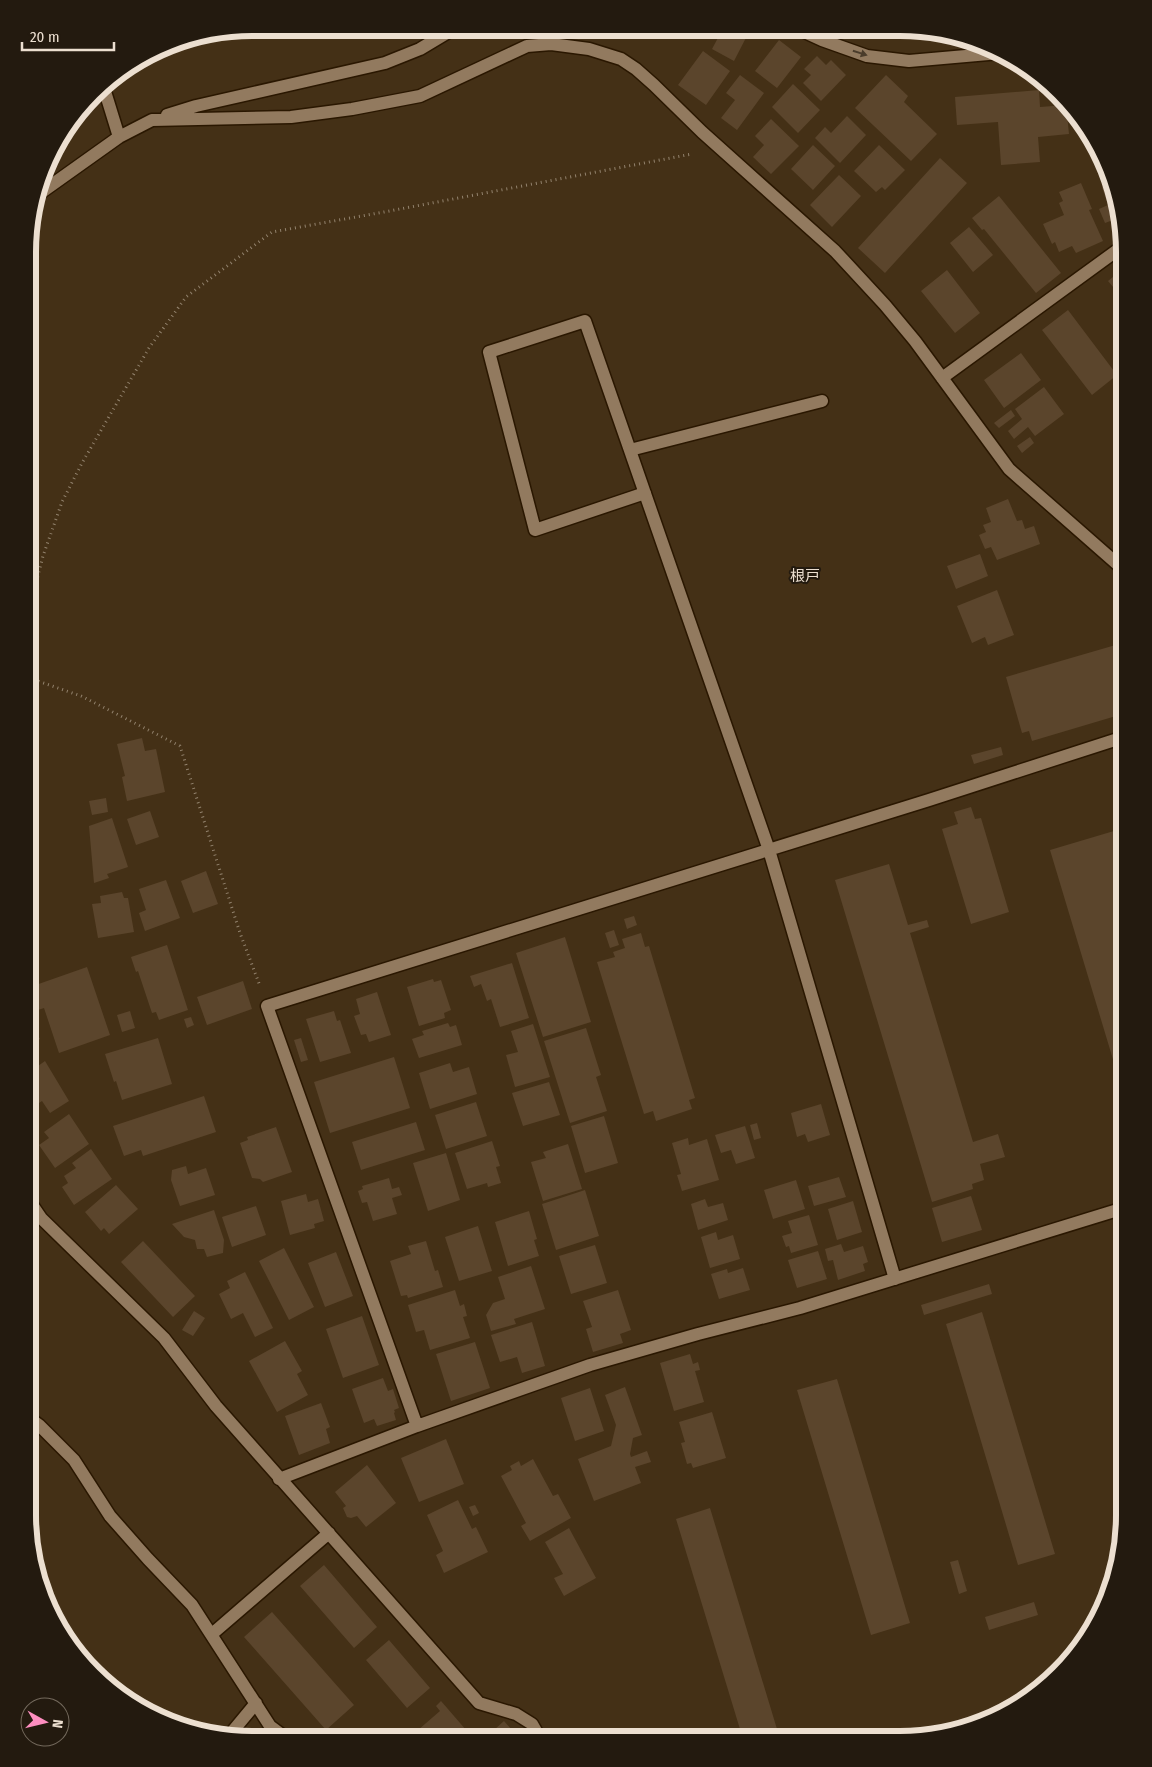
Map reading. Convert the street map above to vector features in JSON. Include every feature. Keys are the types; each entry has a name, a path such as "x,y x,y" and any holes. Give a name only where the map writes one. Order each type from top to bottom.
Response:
{"street":[{"path":"46,189 119,137 152,120 196,106 385,63 420,49 442,36"},
{"path":"813,36 866,56 909,62 985,54"},
{"path":"152,120 291,117 352,109 420,96 527,46 551,44 589,49 621,59 636,69 841,258 885,305 942,378 1008,469 1116,563"},
{"path":"106,93 119,137"},
{"path":"942,378 1116,251"},
{"path":"645,493 535,530 489,352 585,321 645,493 769,850 895,1279"},
{"path":"630,450 822,402"},
{"path":"417,1426 267,1006 1116,740"},
{"path":"36,1210 42,1218 164,1338 216,1406 479,1703 516,1714 532,1724 536,1731"},
{"path":"279,1479 417,1426 590,1365 698,1334 800,1308 1116,1210"},
{"path":"36,1423 74,1460 110,1516 192,1605 270,1726 277,1731"},
{"path":"212,1634 329,1533"},
{"path":"234,1730 256,1703"}],"path":[{"path":"36,584 43,556 62,502 82,463 149,348 186,297 272,232 667,160 720,146"},
{"path":"36,680 81,696 180,746 240,933 267,1006"}],"building":[{"path":"719,36 747,36 734,61 712,49"},
{"path":"779,40 801,57 777,88 755,71"},
{"path":"703,51 730,71 706,105 678,85"},
{"path":"817,56 826,65 831,60 846,75 821,101 803,83 811,75 804,69"},
{"path":"740,75 764,93 737,130 721,118 735,100 726,93"},
{"path":"886,75 908,96 904,102 937,134 911,161 855,108"},
{"path":"793,84 820,110 798,133 772,107"},
{"path":"1039,90 1040,107 1058,106 1067,116 1069,134 1038,137 1040,162 1001,165 998,122 957,125 955,97"},
{"path":"847,116 866,135 840,163 815,138 825,127 831,133"},
{"path":"771,119 799,146 771,174 753,157 764,145 755,136"},
{"path":"813,145 835,166 813,190 791,169"},
{"path":"879,145 905,170 885,190 882,187 876,192 854,171"},
{"path":"940,158 967,183 885,273 858,248"},
{"path":"839,175 861,196 832,227 810,205"},
{"path":"1081,183 1092,209 1089,210 1103,241 1076,253 1072,246 1059,252 1055,242 1052,244 1043,224 1064,215 1059,203 1063,201 1059,192"},
{"path":"1105,186 1114,221 1105,223 1099,209 1108,205 1102,187"},
{"path":"999,196 1061,273 1036,293 984,229 982,230 972,218"},
{"path":"969,227 993,255 973,272 950,243"},
{"path":"947,270 980,313 955,333 921,291"},
{"path":"1116,274 1116,290 1108,281"},
{"path":"1068,310 1116,376 1092,395 1042,330"},
{"path":"1021,353 1041,380 1004,408 984,380"},
{"path":"1044,387 1064,414 1035,436 1028,427 1014,439 1008,431 1022,419 1015,409"},
{"path":"1011,410 1015,416 999,428 994,423"},
{"path":"1030,437 1034,443 1022,453 1017,446"},
{"path":"1008,499 1017,521 1022,520 1025,529 1034,526 1040,544 997,560 991,547 985,549 979,535 986,532 983,525 991,522 986,508"},
{"path":"980,554 988,576 956,589 947,566"},
{"path":"997,590 1014,635 988,645 985,637 972,643 957,606"},
{"path":"1116,645 1116,706 1113,707 1116,716 1032,741 1029,731 1022,733 1006,677"},
{"path":"142,738 145,751 156,749 165,792 127,801 122,777 125,776 117,744"},
{"path":"1001,747 1003,755 974,764 971,755"},
{"path":"106,798 108,812 92,815 89,801"},
{"path":"971,807 975,819 981,818 1009,912 971,924 942,829 958,824 954,812"},
{"path":"150,811 159,837 136,845 127,819"},
{"path":"112,818 128,867 107,874 109,878 94,883 89,826"},
{"path":"1116,830 1116,1069 1050,850"},
{"path":"889,864 908,925 927,920 929,927 910,933 973,1142 998,1134 1005,1157 980,1164 984,1180 972,1184 973,1189 932,1202 835,880"},
{"path":"206,871 218,904 193,913 181,881"},
{"path":"166,880 180,918 145,931 139,913 146,910 139,889"},
{"path":"122,892 124,898 128,898 134,932 98,938 92,904 101,903 100,896"},
{"path":"634,916 637,925 627,929 624,919"},
{"path":"614,930 619,945 610,948 605,933"},
{"path":"641,933 645,947 649,946 695,1098 689,1100 692,1109 656,1121 653,1111 644,1114 597,962 615,957 613,952 625,948 622,939"},
{"path":"565,937 591,1022 543,1037 516,953"},
{"path":"167,945 188,1010 159,1020 156,1012 152,1013 138,971 136,972 131,957"},
{"path":"512,963 529,1018 500,1027 491,999 487,1001 481,984 474,987 470,976"},
{"path":"87,967 110,1035 59,1053 44,1008 38,1010 36,1004 36,985"},
{"path":"433,979 434,982 441,980 451,1010 444,1013 445,1018 419,1026 407,987"},
{"path":"243,981 252,1009 207,1025 197,997"},
{"path":"377,992 391,1035 369,1042 366,1034 361,1035 354,1016 360,1014 356,999"},
{"path":"130,1011 135,1028 122,1032 117,1015"},
{"path":"334,1011 337,1021 340,1020 351,1053 320,1062 306,1019"},
{"path":"191,1017 194,1025 187,1028 184,1019"},
{"path":"448,1023 450,1027 456,1025 462,1045 419,1058 412,1039 424,1035 422,1031"},
{"path":"533,1024 550,1077 515,1087 506,1055 518,1052 511,1031"},
{"path":"586,1028 601,1075 596,1077 607,1111 570,1123 544,1041"},
{"path":"36,1032 40,1039 36,1041"},
{"path":"158,1038 172,1084 122,1100 105,1054"},
{"path":"301,1038 308,1060 301,1062 294,1040"},
{"path":"394,1057 410,1108 330,1133 314,1082"},
{"path":"45,1061 69,1101 50,1113 42,1101 36,1105 36,1063 38,1066"},
{"path":"450,1063 453,1072 469,1067 477,1094 430,1109 419,1073"},
{"path":"549,1082 560,1115 523,1126 512,1093"},
{"path":"204,1096 216,1132 143,1156 141,1150 124,1156 113,1126"},
{"path":"476,1102 487,1136 446,1149 435,1115"},
{"path":"821,1104 830,1135 808,1142 805,1134 797,1137 791,1113"},
{"path":"69,1114 89,1144 55,1168 39,1145 49,1138 44,1132"},
{"path":"604,1116 618,1163 585,1173 571,1126"},
{"path":"416,1122 425,1150 361,1170 352,1142"},
{"path":"757,1123 761,1138 754,1140 750,1125"},
{"path":"745,1126 755,1158 736,1164 731,1150 721,1153 715,1135"},
{"path":"276,1127 292,1172 263,1182 260,1179 252,1178 240,1143 248,1140 247,1137"},
{"path":"688,1138 689,1145 707,1139 719,1180 682,1191 677,1175 681,1174 672,1143"},
{"path":"492,1141 500,1166 496,1167 501,1183 488,1187 487,1183 467,1189 455,1153"},
{"path":"568,1144 582,1189 543,1201 531,1162 546,1158 543,1152"},
{"path":"91,1149 112,1179 74,1205 62,1187 68,1183 64,1176 76,1168 72,1163"},
{"path":"446,1153 460,1200 428,1211 413,1163"},
{"path":"186,1166 188,1174 206,1168 215,1195 180,1206 171,1180 172,1170"},
{"path":"839,1177 846,1197 814,1206 808,1186"},
{"path":"389,1178 392,1189 399,1187 402,1195 392,1198 397,1214 373,1221 367,1202 362,1203 358,1191 363,1189 362,1186"},
{"path":"796,1180 805,1209 773,1219 764,1190"},
{"path":"116,1185 138,1209 109,1234 104,1228 101,1231 85,1212"},
{"path":"585,1190 599,1236 556,1250 542,1204"},
{"path":"306,1194 308,1202 318,1199 324,1221 314,1224 315,1228 290,1235 281,1201"},
{"path":"971,1196 982,1230 942,1242 932,1208"},
{"path":"705,1199 708,1207 723,1203 728,1220 698,1230 691,1204"},
{"path":"853,1201 862,1232 837,1240 828,1209"},
{"path":"256,1206 266,1235 232,1247 222,1217"},
{"path":"214,1210 224,1240 223,1253 207,1257 204,1249 197,1249 195,1240 184,1237 172,1224"},
{"path":"529,1211 537,1239 534,1240 539,1256 508,1266 495,1222"},
{"path":"809,1215 818,1245 791,1253 789,1246 786,1247 782,1236 792,1233 788,1221"},
{"path":"478,1226 492,1271 459,1281 445,1237"},
{"path":"716,1232 718,1240 733,1235 740,1259 710,1268 701,1237"},
{"path":"143,1241 195,1296 173,1317 121,1262"},
{"path":"426,1241 435,1271 438,1270 443,1287 408,1298 407,1295 401,1296 390,1261 411,1254 408,1246"},
{"path":"841,1244 844,1252 863,1246 868,1262 863,1264 865,1271 838,1280 833,1260 828,1261 825,1249"},
{"path":"595,1245 607,1283 571,1294 559,1256"},
{"path":"284,1248 314,1307 289,1320 259,1261"},
{"path":"818,1251 827,1279 797,1288 788,1260"},
{"path":"336,1252 353,1296 325,1307 308,1263"},
{"path":"531,1266 545,1309 514,1319 516,1324 491,1331 486,1315 493,1303 505,1299 498,1277"},
{"path":"743,1268 750,1290 719,1299 711,1274 727,1269 728,1273"},
{"path":"245,1272 273,1328 255,1337 243,1313 231,1319 219,1294 230,1288 227,1281"},
{"path":"989,1284 992,1294 924,1315 921,1305"},
{"path":"455,1290 460,1306 464,1304 467,1316 463,1317 470,1338 430,1350 424,1330 416,1332 408,1305"},
{"path":"618,1290 631,1330 620,1334 623,1343 593,1352 586,1329 592,1327 583,1301"},
{"path":"194,1311 205,1318 193,1336 182,1330"},
{"path":"982,1312 1055,1554 1018,1565 946,1324"},
{"path":"362,1316 379,1365 343,1378 326,1329"},
{"path":"532,1322 545,1366 522,1373 517,1357 500,1362 491,1335"},
{"path":"285,1341 302,1371 297,1374 308,1395 277,1412 249,1361"},
{"path":"475,1342 490,1388 451,1401 436,1354"},
{"path":"690,1354 693,1364 698,1362 700,1370 695,1371 704,1402 674,1411 660,1363"},
{"path":"383,1378 388,1391 393,1389 399,1408 394,1410 396,1420 377,1426 374,1419 364,1423 352,1389"},
{"path":"837,1379 910,1623 871,1635 797,1390"},
{"path":"625,1387 642,1435 633,1438 631,1457 647,1451 651,1462 635,1467 641,1483 594,1501 578,1459 611,1446 616,1425 605,1395"},
{"path":"590,1388 604,1431 575,1441 561,1398"},
{"path":"321,1403 330,1427 326,1429 330,1443 299,1455 285,1416"},
{"path":"712,1412 726,1458 693,1468 691,1463 687,1464 681,1443 685,1442 679,1422"},
{"path":"446,1439 464,1484 419,1502 401,1458"},
{"path":"533,1459 553,1496 558,1494 571,1518 530,1541 521,1526 526,1523 501,1476 512,1470 510,1466 519,1461 521,1466"},
{"path":"367,1465 396,1503 366,1527 357,1516 347,1517 343,1508 346,1506 335,1492"},
{"path":"458,1500 472,1529 476,1527 488,1552 444,1573 436,1555 443,1551 427,1515"},
{"path":"475,1505 479,1513 473,1516 469,1507"},
{"path":"710,1508 778,1731 741,1731 676,1519"},
{"path":"569,1528 596,1578 564,1596 554,1578 563,1574 545,1542"},
{"path":"958,1560 967,1591 959,1594 950,1562"},
{"path":"324,1565 377,1627 354,1648 300,1586"},
{"path":"1034,1602 1038,1615 989,1630 985,1617"},
{"path":"272,1612 354,1705 326,1730 244,1637"},
{"path":"389,1640 430,1688 407,1708 366,1660"},
{"path":"441,1701 467,1731 419,1731 440,1711 436,1706"},
{"path":"504,1721 513,1731 495,1731"}],"district":[{"name":"根戸","path":"805,576"}]}
